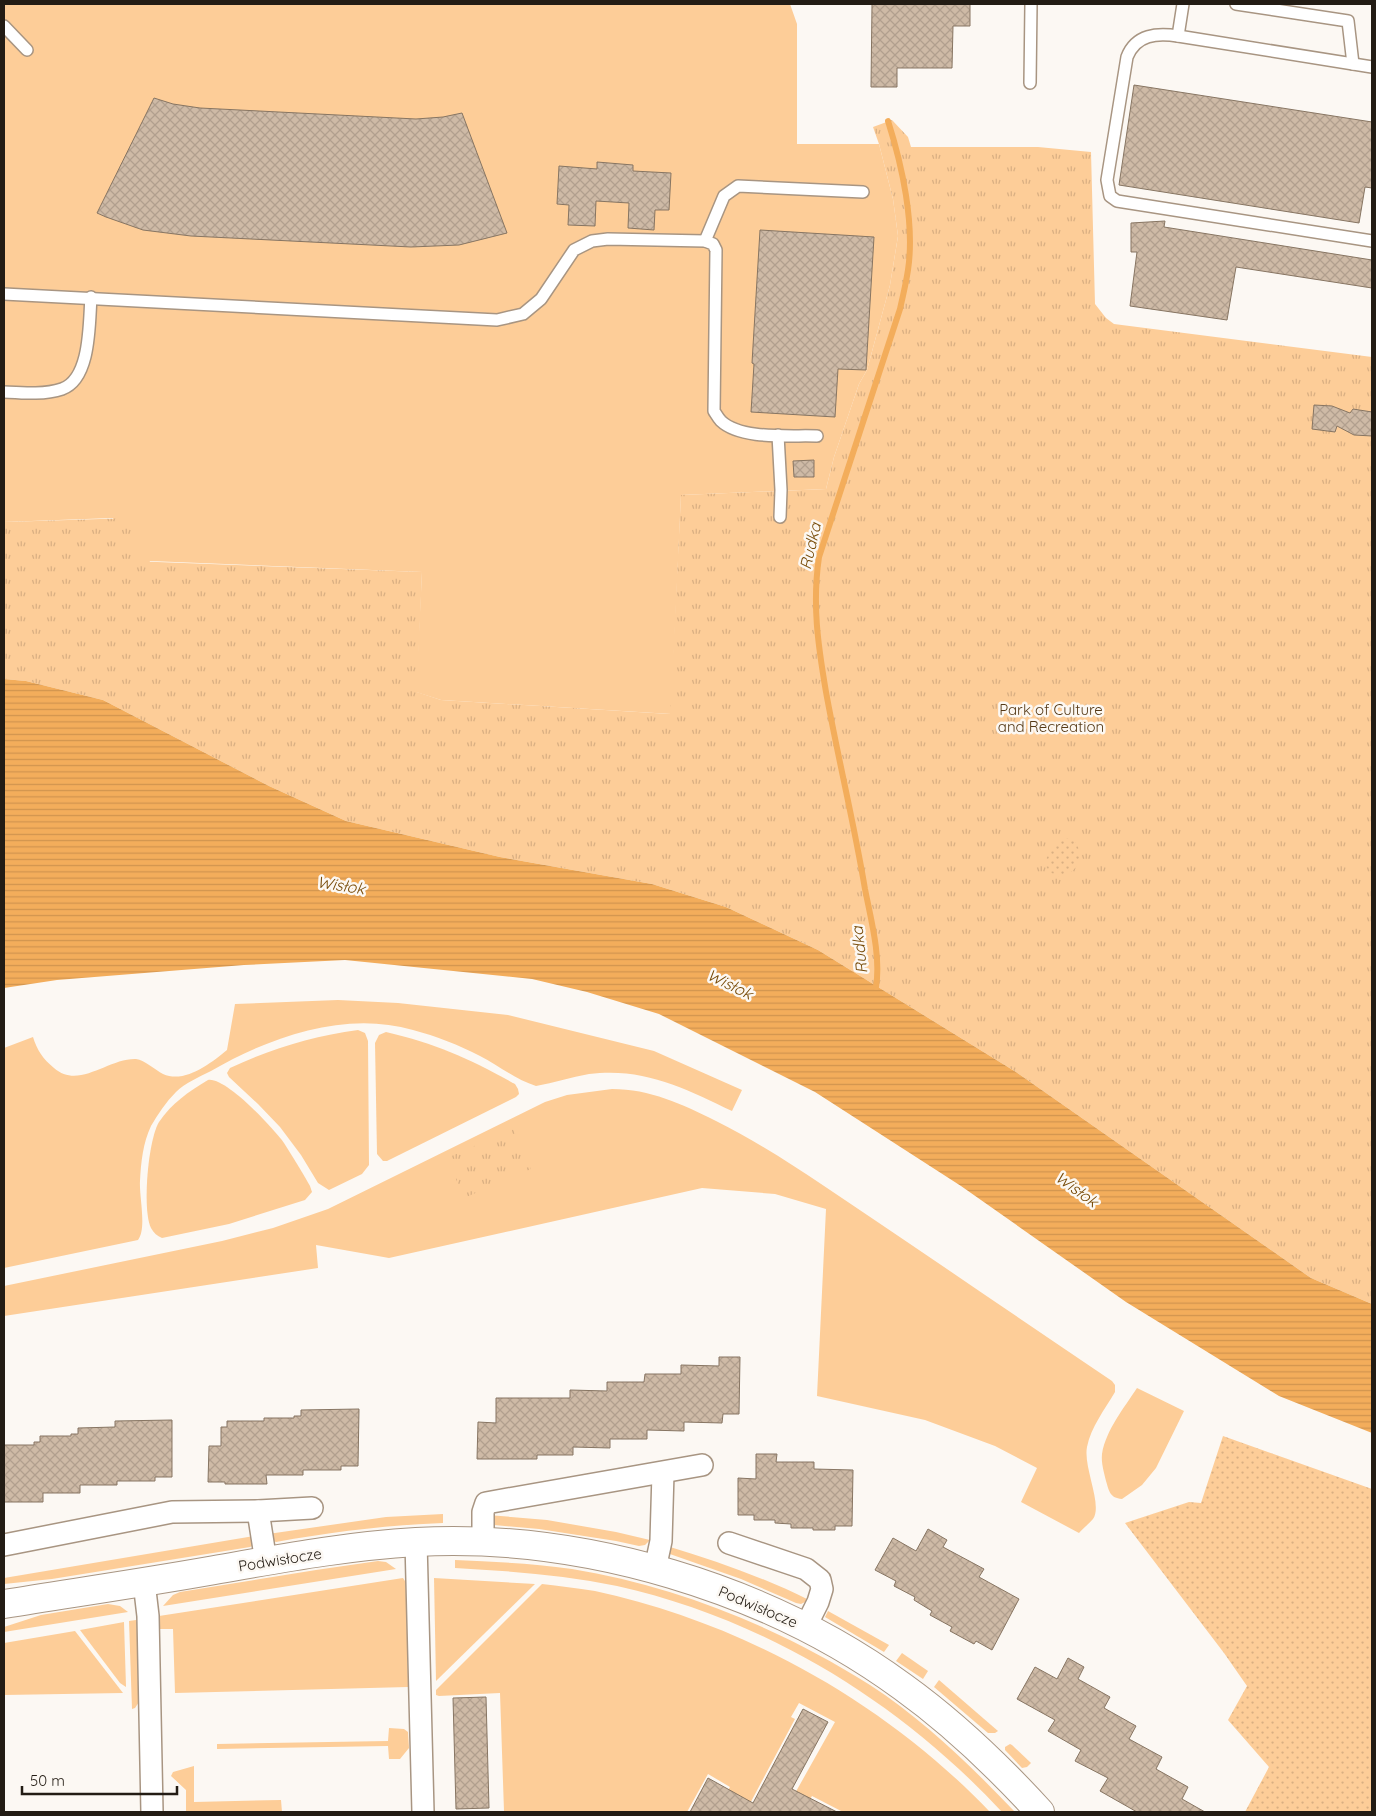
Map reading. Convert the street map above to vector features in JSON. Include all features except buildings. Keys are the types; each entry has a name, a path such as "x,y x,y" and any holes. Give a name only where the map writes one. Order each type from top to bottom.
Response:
{"street":[{"path":"483,1543 483,1512 486,1503 702,1465"},
{"path":"655,1569 661,1541 663,1473"},
{"path":"4,1545 172,1512 312,1508"},
{"path":"258,1511 266,1562"},
{"path":"416,1542 423,1812"},
{"name":"Podwisłocze","path":"4,1604 346,1549 416,1542 483,1543 565,1550 611,1558 704,1584 746,1600 805,1628 854,1655 886,1675 946,1720 1005,1775 1040,1812"},
{"path":"729,1544 806,1569 820,1580 822,1588 818,1602 805,1628"},
{"path":"144,1582 148,1616 152,1812"}],"lane":[{"path":"1030,83 1031,4"},
{"path":"1178,36 1183,4"},
{"path":"1236,4 1348,21 1353,64"},
{"path":"4,26 27,50"},
{"path":"1372,67 1178,36 1160,34 1148,36 1130,49 1122,81 1107,180 1110,196 1117,201 1372,241"},
{"path":"705,241 724,196 738,186 863,192"},
{"path":"4,294 91,297 497,320 523,314 541,299 574,250 592,241 608,239 705,241 713,244 716,250 714,411 720,421 732,428 752,434 817,436"},
{"path":"4,392 26,394 64,389 78,376 85,362 91,297"},
{"path":"778,435 781,490 780,516"}],"green space":[{"path":"4,4 790,4 797,24 797,144 879,144 893,199 898,236 890,285 867,370 859,384 834,457 826,489 681,495 671,714 441,700 416,692 422,572 150,561 134,599 113,518 4,522"},
{"name":"Park of Culture and Recreation","path":"892,120 908,137 911,147 1038,147 1091,152 1095,304 1106,318 1114,324 1372,357 1372,1304 1311,1278 1016,1072 818,950 726,907 652,884 500,857 346,821 269,786 103,700 26,681 4,679 4,522 132,518 131,561 422,572 417,692 441,700 670,714 681,495 826,489 834,457 859,384 867,370 890,285 898,236 893,199 873,127"},
{"path":"1064,838 1074,840 1078,846 1080,857 1076,867 1061,877 1053,874 1048,869 1046,859 1053,848"},
{"path":"338,1000 398,1003 508,1015 654,1051 742,1090 732,1111 680,1087 663,1081 628,1074 589,1074 536,1086 521,1080 464,1048 413,1030 361,1023 309,1030 258,1047 234,1059 188,1083 169,1100 151,1126 144,1146 140,1181 142,1228 138,1240 4,1268 4,1048 33,1037 36,1046 50,1065 64,1074 73,1076 84,1075 125,1060 136,1059 163,1074 180,1076 197,1071 227,1050 235,1004"},
{"path":"358,1030 365,1033 368,1041 369,1165 362,1174 329,1190 318,1183 301,1155 280,1127 227,1073 230,1068 277,1049 325,1036"},
{"path":"386,1032 437,1047 468,1060 515,1084 519,1094 387,1161 383,1161 377,1154 375,1043 379,1035"},
{"path":"208,1080 216,1081 226,1086 270,1126 284,1143 312,1192 305,1200 229,1224 162,1238 151,1228 147,1206 149,1159 155,1131 164,1115 175,1104"},
{"path":"612,1089 640,1092 678,1103 759,1144 1112,1381 1115,1385 1115,1392 1095,1425 1087,1447 1088,1465 1096,1505 1093,1519 1079,1533 1021,1502 1037,1468 995,1446 925,1420 817,1396 826,1209 775,1194 702,1188 389,1258 316,1245 318,1268 4,1316 4,1286 222,1241 273,1228 328,1209 545,1102 567,1095"},
{"path":"513,1129 531,1169 464,1198 447,1158"},
{"path":"1137,1388 1184,1411 1156,1468 1142,1485 1122,1499 1112,1496 1109,1491 1103,1468 1102,1454 1111,1428"},
{"path":"1223,1436 1372,1489 1372,1812 1245,1812 1269,1767 1228,1720 1247,1686 1125,1523 1189,1502 1201,1503"},
{"path":"443,1514 443,1523 401,1525 276,1542 271,1540 268,1534 386,1517"},
{"path":"488,1515 547,1520 650,1540 645,1545 639,1546 539,1529 494,1525 491,1523"},
{"path":"254,1536 254,1545 250,1547 52,1579 4,1584 4,1578"},
{"path":"667,1546 739,1570 809,1600 801,1604 796,1603 741,1579 667,1553"},
{"path":"455,1560 543,1565 611,1577 689,1598 764,1628 836,1664 890,1699 946,1744 1015,1812 1002,1812 962,1772 920,1735 874,1701 827,1670 777,1643 725,1620 672,1601 617,1586 536,1574 455,1568"},
{"path":"378,1561 386,1562 396,1569 163,1606 173,1595 180,1592"},
{"path":"403,1578 407,1584 408,1687 175,1693 173,1629 159,1629 159,1616"},
{"path":"434,1578 535,1584 436,1681"},
{"path":"542,1584 595,1591 650,1605 704,1624 757,1646 809,1672 858,1702 905,1736 949,1772 990,1812 843,1812 812,1796 803,1811 789,1804 835,1722 799,1703 791,1717 795,1719 746,1811 723,1799 730,1787 708,1774 687,1812 504,1811 500,1693 439,1696 436,1695 436,1690"},
{"path":"108,1604 120,1606 128,1612 4,1632 4,1627 41,1615"},
{"path":"828,1611 889,1645 884,1652 825,1617"},
{"path":"136,1620 140,1631 139,1702 132,1709 129,1621"},
{"path":"124,1622 126,1687 120,1683 80,1630"},
{"path":"75,1631 123,1693 4,1695 4,1643"},
{"path":"902,1653 928,1671 923,1679 896,1661"},
{"path":"939,1680 998,1731 988,1733 934,1687"},
{"path":"389,1728 404,1729 408,1732 409,1748 400,1759 389,1759 388,1746 217,1749 217,1744 388,1741"},
{"path":"1010,1744 1031,1763 1027,1767 1022,1768 1005,1750 1005,1747"},
{"path":"194,1766 194,1802 281,1800 282,1812 186,1812 186,1790 171,1776 173,1772"}],"water":[{"name":"Wisłok","path":"4,679 26,681 103,700 269,786 346,821 500,857 652,884 726,907 818,950 1016,1072 1311,1278 1372,1304 1372,1433 1279,1396 1126,1302 961,1186 815,1092 659,1014 587,992 532,979 345,960 244,965 57,980 4,988"}],"waterway":[{"name":"Rudka","path":"876,987 875,938 826,692 818,641 816,591 819,557 900,309 908,270 910,233 906,195 888,121"}]}
